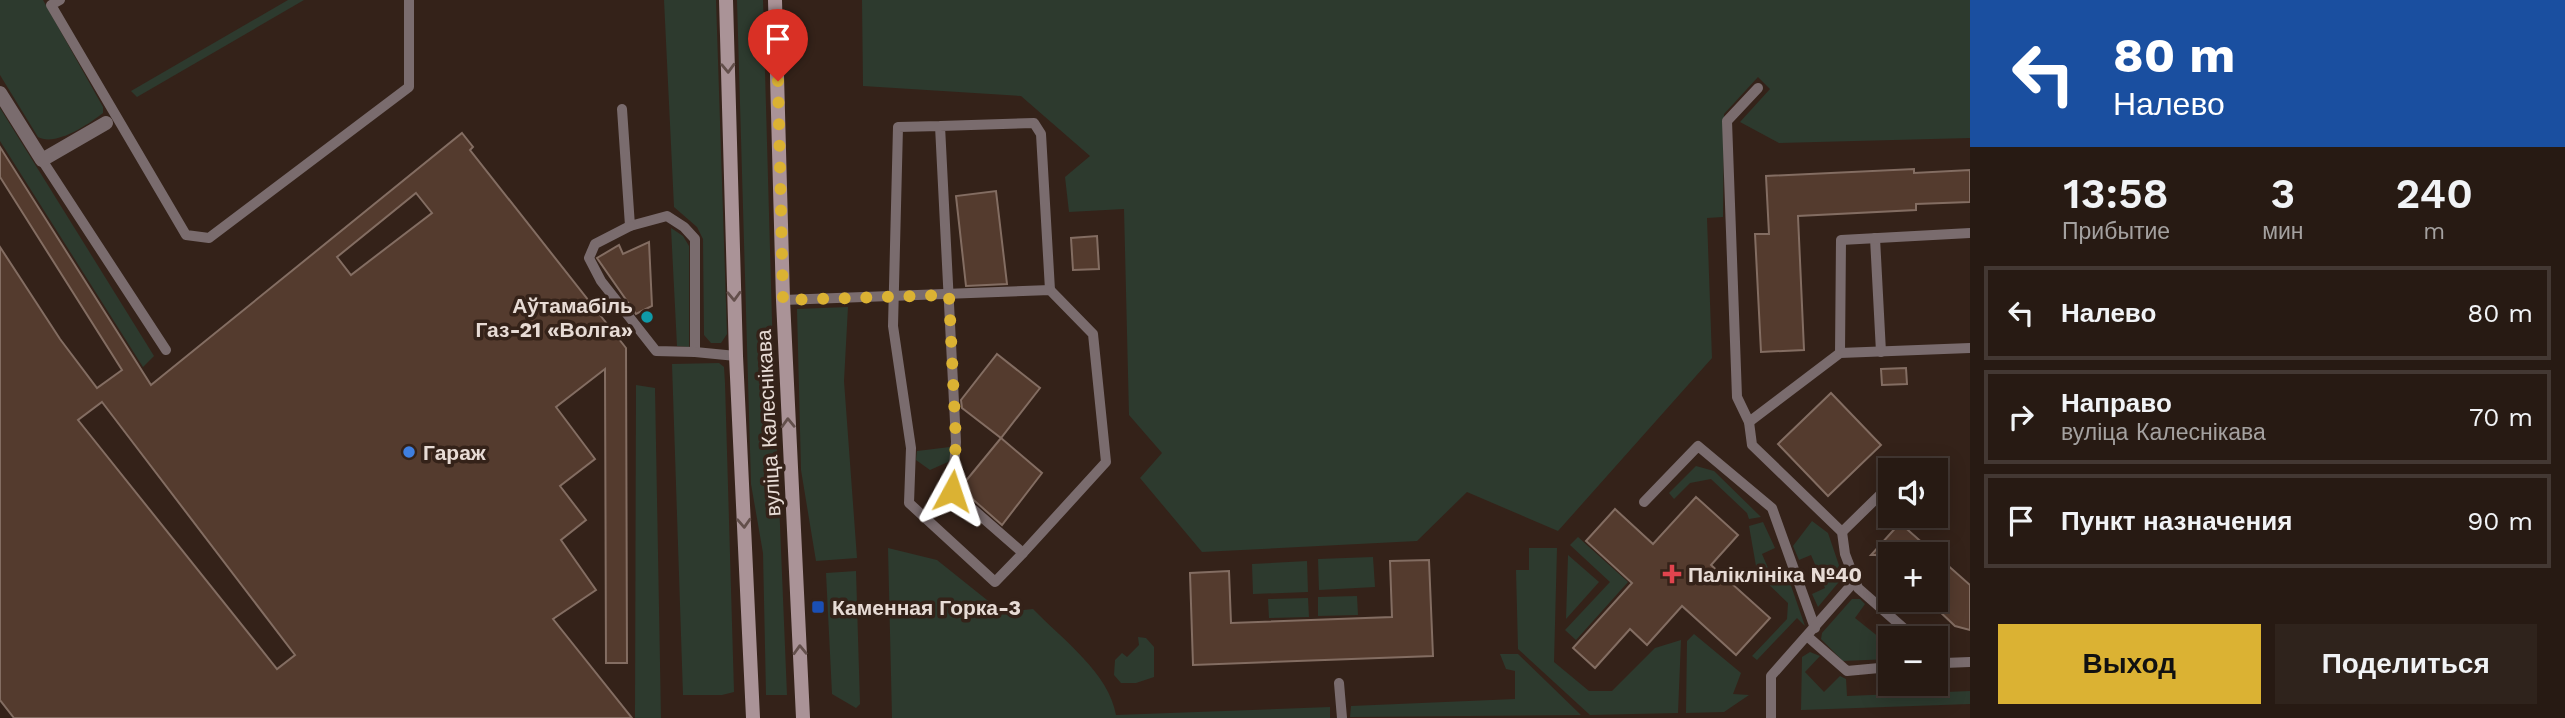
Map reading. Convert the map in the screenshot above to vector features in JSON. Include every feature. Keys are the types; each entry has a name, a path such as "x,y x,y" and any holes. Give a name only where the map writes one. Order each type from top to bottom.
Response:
{"main road":[{"name":"вуліца Калеснікава","path":"726,0 736,356 753,718"},
{"name":"вуліца Калеснікава","path":"775,0 783,300 803,718"}],"street":[{"path":"0,93 42,160 111,120"}],"lane":[{"path":"60,0 51,5 111,120 186,235 209,237 408,87 409,0"},
{"path":"1758,88 1727,121 1737,397 1749,422 1752,445 1842,532 1854,582 1902,626"},
{"path":"622,109 630,226"},
{"path":"1034,123 1041,134 1050,290 1093,334 1106,462 995,582 909,503 911,448 893,326 898,127 1034,123"},
{"path":"940,126 956,442 952,491 1023,553"},
{"path":"42,160 166,351"},
{"path":"695,352 695,239 684,227 667,216 630,226 595,244 589,258 600,281 656,351 736,356"},
{"path":"1840,353 1841,240 1970,233"},
{"path":"1875,238 1881,352"},
{"path":"783,300 1050,290"},
{"path":"1749,422 1840,353 1970,348"},
{"path":"1644,502 1698,446 1772,508 1815,628"},
{"path":"1842,532 1878,497"},
{"path":"1771,718 1771,676 1854,582"},
{"path":"1807,636 1847,671 1878,668"},
{"path":"1948,663 1970,662"},
{"path":"1339,683 1342,718"}],"green space":[{"path":"0,0 43,0 103,107 103,113 62,137 38,137 0,75"},
{"path":"288,0 304,0 137,97 131,91"},
{"path":"664,0 716,0 727,334 721,343 711,343 704,335 703,239 697,227 674,207"},
{"path":"737,0 763,0 773,356 787,695 766,695 763,553 751,484"},
{"path":"862,0 1970,0 1970,138 1779,143 1740,122 1770,89 1758,77 1724,114 1723,217 1707,218 1712,358 1558,531 1467,492 1417,541 1202,552 1140,478 1162,453 1129,415 1124,209 1069,212 1065,177 1090,156 1021,96 863,86"},
{"path":"0,108 154,356 143,367 0,141"},
{"path":"671,228 683,236 689,246 689,347 677,346"},
{"path":"848,307 844,381 857,558 816,561 801,470 797,309"},
{"path":"719,363 724,367 725,383 734,692 722,695 683,695 672,364"},
{"path":"636,385 655,388 661,718 635,718"},
{"path":"950,447 952,456 948,462 930,470 916,460 917,451"},
{"path":"1696,466 1714,471 1761,517 1749,519 1747,513 1711,479 1690,483 1674,499 1669,493"},
{"path":"1812,521 1828,533 1843,577 1818,607 1812,594 1825,588 1811,555 1799,560 1793,546"},
{"path":"1763,522 1775,548 1762,554 1774,582 1788,577 1805,626 1797,618 1757,660 1752,656 1787,619 1788,603 1763,579 1756,566 1749,526"},
{"path":"1578,537 1628,582 1576,640 1565,630 1610,582 1570,545"},
{"path":"888,548 937,560 1002,612 1033,609 1095,671 1112,700 1116,715 1330,707 1330,718 892,718"},
{"path":"1529,548 1557,548 1554,662 1589,691 1612,691 1655,648 1681,640 1678,713 1590,715 1518,649 1516,570 1529,570"},
{"path":"1568,555 1599,582 1566,619"},
{"path":"1373,557 1375,587 1319,590 1318,559"},
{"path":"1307,561 1308,592 1253,594 1252,564"},
{"path":"856,571 860,704 856,708 832,694 826,573"},
{"path":"1357,596 1358,615 1318,616 1318,597"},
{"path":"1308,598 1309,617 1269,618 1268,599"},
{"path":"1852,599 1860,599 1865,604 1855,618 1878,636 1878,660 1843,661 1821,639 1822,633"},
{"path":"1694,634 1741,673 1733,694 1749,695 1724,712 1686,713 1687,641"},
{"path":"1138,637 1146,638 1154,647 1154,677 1136,683 1121,683 1114,675 1115,660 1122,653 1127,657 1139,645"},
{"path":"1810,652 1820,656 1805,672 1824,692 1840,676 1846,679 1847,696 1948,696 1948,692 1970,691 1970,704 1801,710 1802,657"},
{"path":"1500,654 1518,654 1581,715 1350,717 1351,706 1515,699 1515,671 1506,669"}],"building":[{"path":"462,133 473,147 470,150 626,348 627,663 606,663 605,369 556,407 595,459 560,486 586,520 561,540 596,590 553,619 632,718 14,718 0,700 0,247 60,339 97,388 122,370 0,177 0,147 151,385","holes":["416,193 432,213 351,275 337,257","102,402 295,655 277,669 78,420"]},
{"path":"1914,169 1914,173 1970,170 1970,202 1916,204 1916,210 1798,216 1804,350 1761,352 1755,234 1769,234 1766,176"},
{"path":"996,191 1007,284 966,286 956,196"},
{"path":"1097,236 1099,269 1073,270 1071,238"},
{"path":"649,242 652,306 636,314 597,258 619,245 623,254"},
{"path":"997,354 1040,388 1001,438 962,408 961,400"},
{"path":"1906,368 1907,384 1882,385 1881,369"},
{"path":"1831,393 1881,445 1828,496 1778,444"},
{"path":"1001,438 1042,473 1002,525 960,488"},
{"name":"Паліклініка №40","path":"1696,497 1738,535 1711,565 1770,618 1736,655 1682,606 1647,645 1630,629 1595,668 1573,648 1632,583 1586,541 1615,509 1653,544"},
{"path":"1895,528 1906,528 1921,542 1883,542"},
{"path":"1429,560 1433,656 1193,665 1190,573 1229,571 1231,623 1392,617 1390,561"},
{"path":"1948,566 1970,585 1970,630 1955,626 1940,612 1948,612"}],"place":[{"name":"Аўтамабіль Газ-21 «Волга»","path":"647,317"},
{"name":"Гараж","path":"409,452"},
{"name":"Паліклініка №40","path":"1672,574"},
{"name":"Каменная Горка-3","path":"818,607"}],"route":[{"path":"778,81 783,300 949,295 956,442 952,491"}]}
